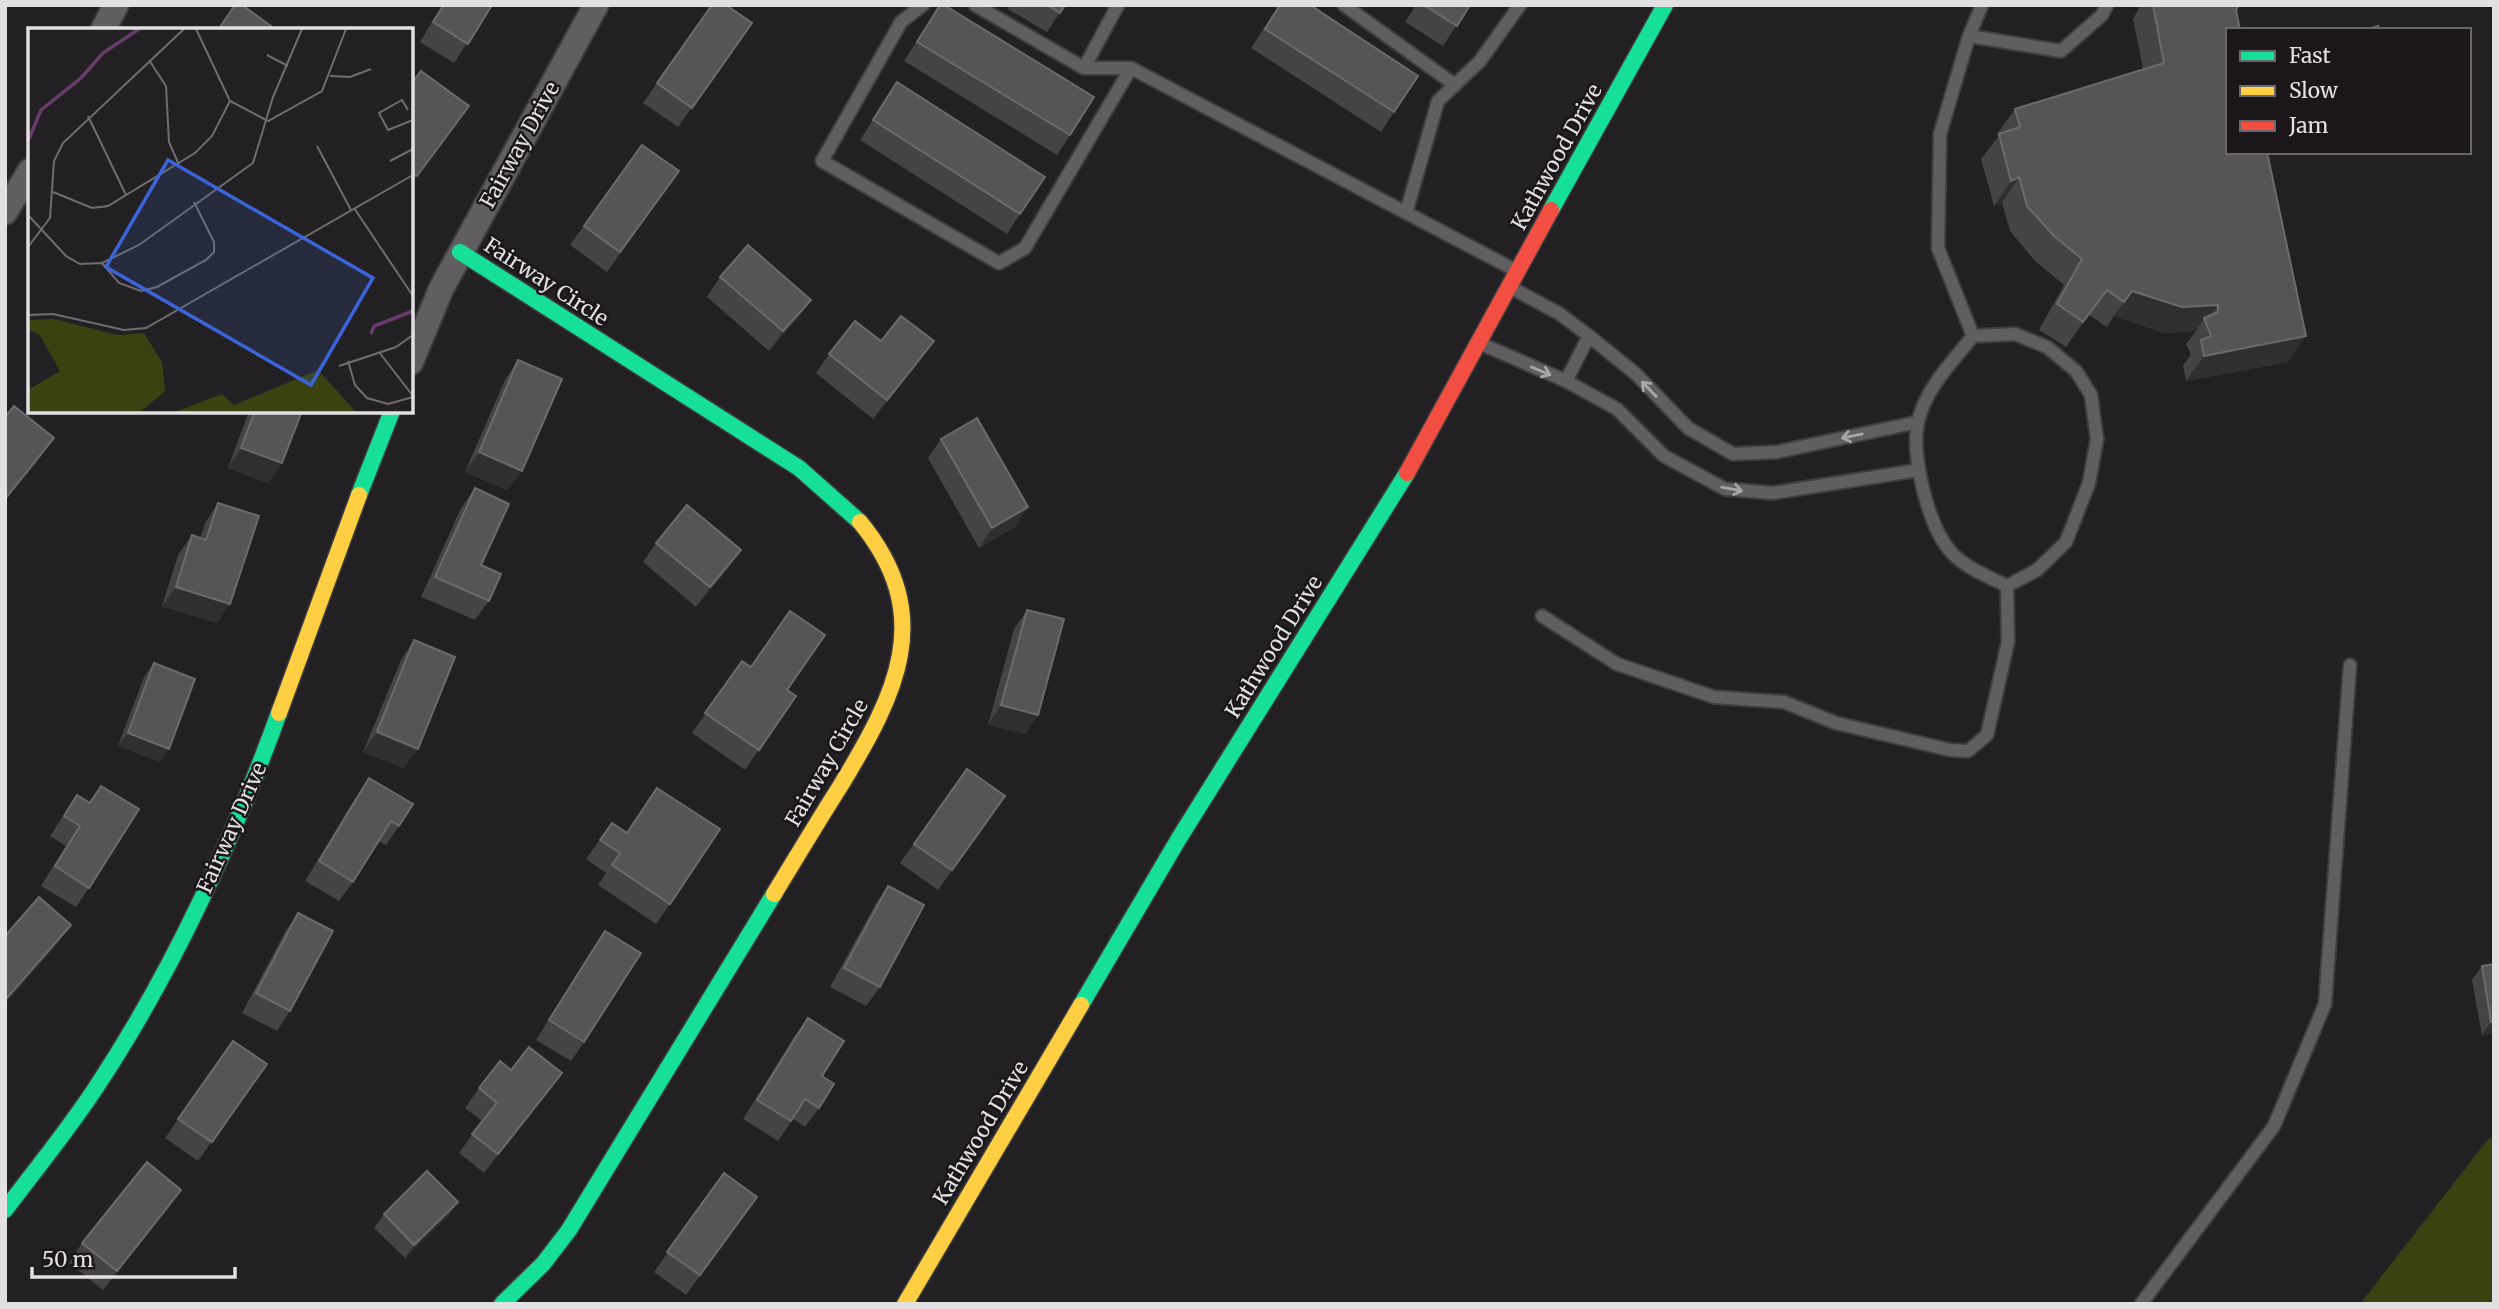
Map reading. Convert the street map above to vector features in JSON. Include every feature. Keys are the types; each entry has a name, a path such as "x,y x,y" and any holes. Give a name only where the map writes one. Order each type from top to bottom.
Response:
{"street":[{"path":"104,28 116,5"},
{"name":"Fairway Drive","path":"413,358 460,252 596,5"},
{"name":"Kathwood Drive","path":"905,1304 1178,840 1426,443 1517,271 1665,5"},
{"path":"5,212 28,174"},
{"name":"Fairway Circle","path":"460,252 799,468 830,492 877,542 892,570 903,604 903,648 895,682 879,722 569,1230 543,1264 502,1304"},
{"name":"Fairway Drive","path":"5,1209 97,1086 181,941 254,782 391,413"}],"lane":[{"path":"923,5 901,22 822,161 999,263 1026,248 1131,68"},
{"path":"975,5 1084,68 1131,68 1517,271"},
{"path":"1084,68 1118,5"},
{"path":"1406,213 1438,101 1480,61 1520,5"},
{"path":"1973,337 1938,248 1940,134 1969,36 1982,5"},
{"path":"1969,36 2061,51 2102,15 2107,5"},
{"path":"1346,6 1455,85"},
{"path":"1509,286 1560,314 1636,374 1688,428 1733,454 1777,452 1918,422"},
{"path":"2015,334 2047,347 2076,371 2091,396 2096,439 2088,482 2066,542 2037,570 2007,586 1977,571 1952,553 1929,516 1919,470 1918,422 1936,383 1973,337 2015,334"},
{"path":"1566,382 1589,336"},
{"path":"1479,343 1566,382 1617,410 1664,456 1725,489 1773,493 1919,470"},
{"path":"1542,616 1617,664 1714,697 1784,702 1836,723 1950,751 1968,751 1987,735 2008,642 2007,586"},
{"path":"2141,1304 2274,1126 2325,1004 2350,664"}],"green space":[{"path":"2489,1138 2494,1139 2494,1304 2360,1304"}],"building":[{"path":"235,5 242,5 271,26 270,28 219,28"},
{"path":"444,5 492,5 468,44 433,22"},
{"path":"712,5 726,5 752,23 692,108 657,83"},
{"path":"940,5 1094,97 1070,135 917,42"},
{"path":"1048,5 1065,5 1060,13"},
{"path":"1280,5 1310,5 1418,76 1394,112 1265,29"},
{"path":"1424,5 1470,5 1457,26"},
{"path":"2153,5 2239,5 2236,10 2240,28 2226,28 2226,154 2267,154 2306,336 2204,356 2201,340 2211,336 2204,318 2218,312 2218,305 2182,307 2132,291 2124,302 2107,290 2083,322 2057,304 2082,259 2053,235 2027,206 2019,177 2011,181 1999,134 2020,127 2015,109 2164,63"},
{"path":"421,71 469,106 417,176 413,173 413,81"},
{"path":"897,82 1045,177 1020,214 873,120"},
{"path":"642,145 679,171 620,252 584,226"},
{"path":"748,245 811,300 783,331 720,277"},
{"path":"901,316 934,341 887,400 829,354 855,321 881,341"},
{"path":"518,360 562,379 522,471 479,452"},
{"path":"14,406 54,438 5,499 5,417"},
{"path":"254,413 301,413 282,463 241,448"},
{"path":"977,418 1028,507 992,528 941,439"},
{"path":"475,488 509,504 481,565 501,574 489,601 435,577"},
{"path":"218,503 259,516 230,604 176,587 192,535 206,540"},
{"path":"687,505 741,550 710,587 656,543"},
{"path":"1027,610 1064,619 1038,715 1001,705"},
{"path":"790,611 825,635 787,690 796,696 759,750 705,713 742,661 751,667"},
{"path":"414,640 455,657 418,749 377,732"},
{"path":"154,663 195,679 169,749 128,733"},
{"path":"967,769 1005,796 952,870 914,844"},
{"path":"369,778 413,804 399,826 391,821 353,882 319,861"},
{"path":"101,786 139,809 89,888 55,866 80,826 64,816 77,795 90,803"},
{"path":"657,788 720,829 670,904 612,865 620,853 600,840 612,823 627,833"},
{"path":"888,886 924,905 880,987 844,968"},
{"path":"39,897 71,925 6,999 5,936"},
{"path":"298,913 333,931 290,1011 256,993"},
{"path":"605,931 641,953 584,1042 549,1020"},
{"path":"2494,964 2494,1022 2491,1022 2482,966"},
{"path":"808,1018 844,1041 822,1076 834,1084 819,1108 805,1099 791,1121 757,1100"},
{"path":"233,1041 267,1064 212,1142 178,1119"},
{"path":"529,1047 562,1073 498,1154 472,1134 497,1103 479,1088 500,1061 511,1070"},
{"path":"147,1162 181,1190 117,1271 82,1243"},
{"path":"427,1171 458,1202 414,1245 384,1214"},
{"path":"724,1173 757,1197 700,1275 667,1252"}],"traffic: fast":[{"path":"1551,210 1665,5"},
{"path":"460,252 799,468 860,522"},
{"path":"359,495 391,413"},
{"path":"1081,1005 1178,840 1407,473"},
{"path":"5,1210 86,1102 151,997 221,857 279,713"},
{"path":"502,1304 543,1264 569,1230 774,894"}],"traffic: slow":[{"path":"279,713 359,495"},
{"path":"774,894 878,719 900,655 902,623 897,590 884,557 860,522"},
{"path":"905,1304 1081,1005"}],"traffic: jam":[{"path":"1407,473 1551,210"}]}
